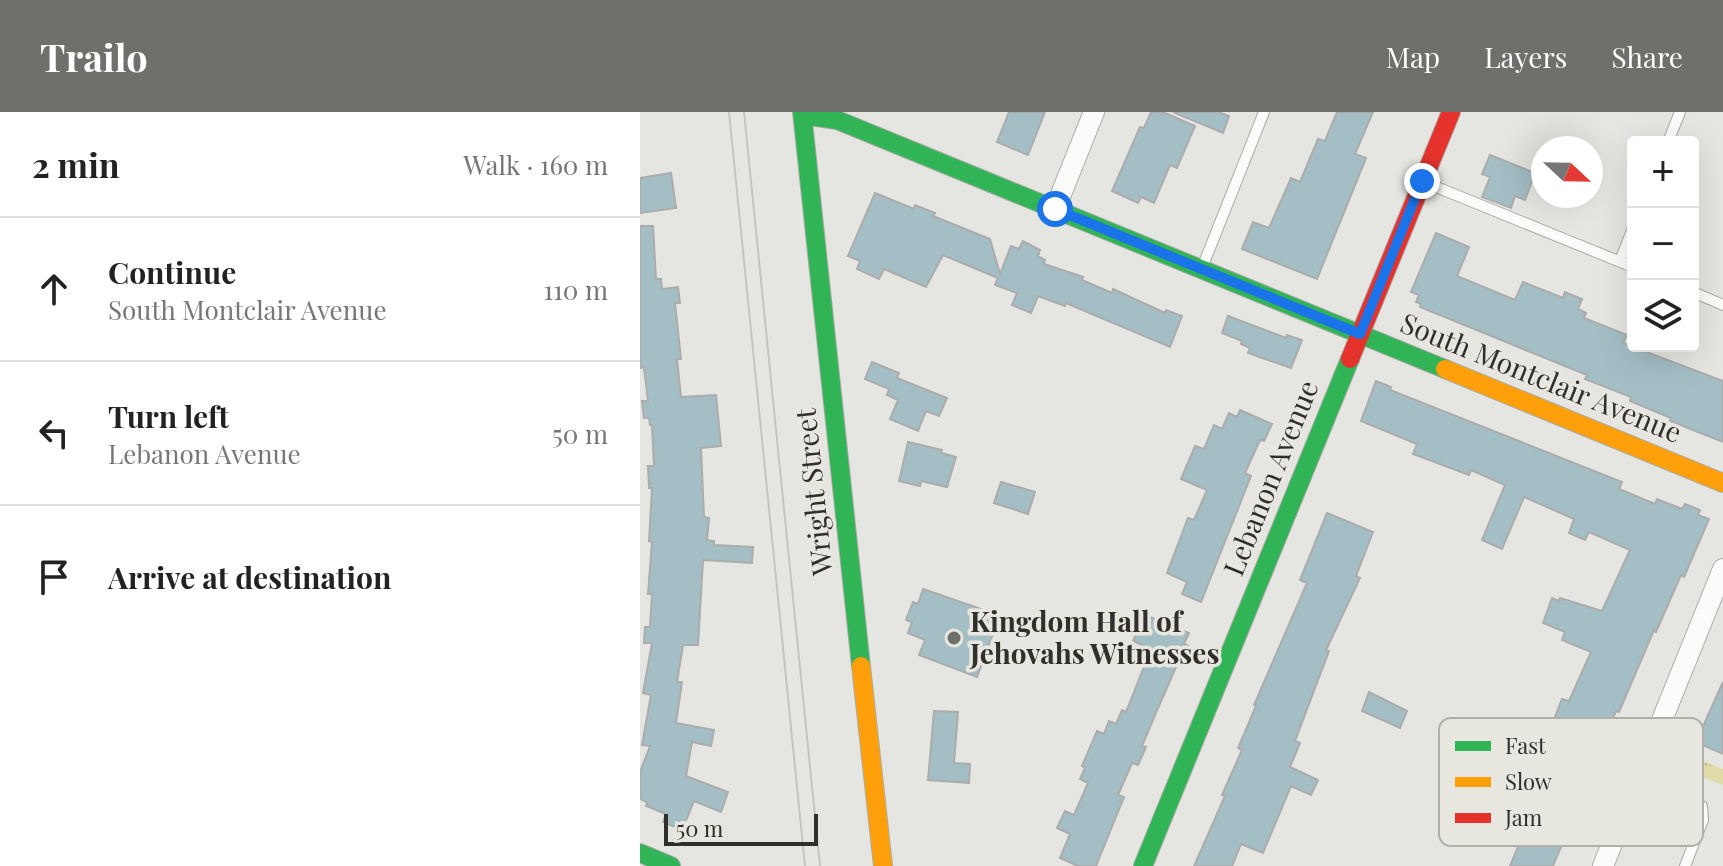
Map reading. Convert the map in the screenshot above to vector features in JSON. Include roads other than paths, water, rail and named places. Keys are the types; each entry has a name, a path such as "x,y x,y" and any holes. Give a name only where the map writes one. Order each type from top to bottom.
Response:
{"street":[{"path":"1055,209 1094,112"},
{"name":"Lebanon Avenue","path":"1143,866 1451,112"},
{"name":"South Montclair Avenue","path":"803,113 837,120 1723,483"},
{"name":"Wright Street","path":"803,113 883,866"},
{"path":"1663,718 1723,569"},
{"path":"1603,866 1611,846"},
{"path":"640,853 671,866"}],"lane":[{"path":"1201,269 1264,112"},
{"path":"1670,136 1680,112"},
{"path":"1422,181 1627,264"},
{"path":"1620,261 1627,243"},
{"path":"1699,295 1723,305"},
{"path":"1685,866 1693,846"}],"tram line":[{"path":"729,112 805,866"},
{"path":"744,112 820,866"}],"place":[{"name":"Kingdom Hall of Jehovahs Witnesses","path":"954,638"}]}
